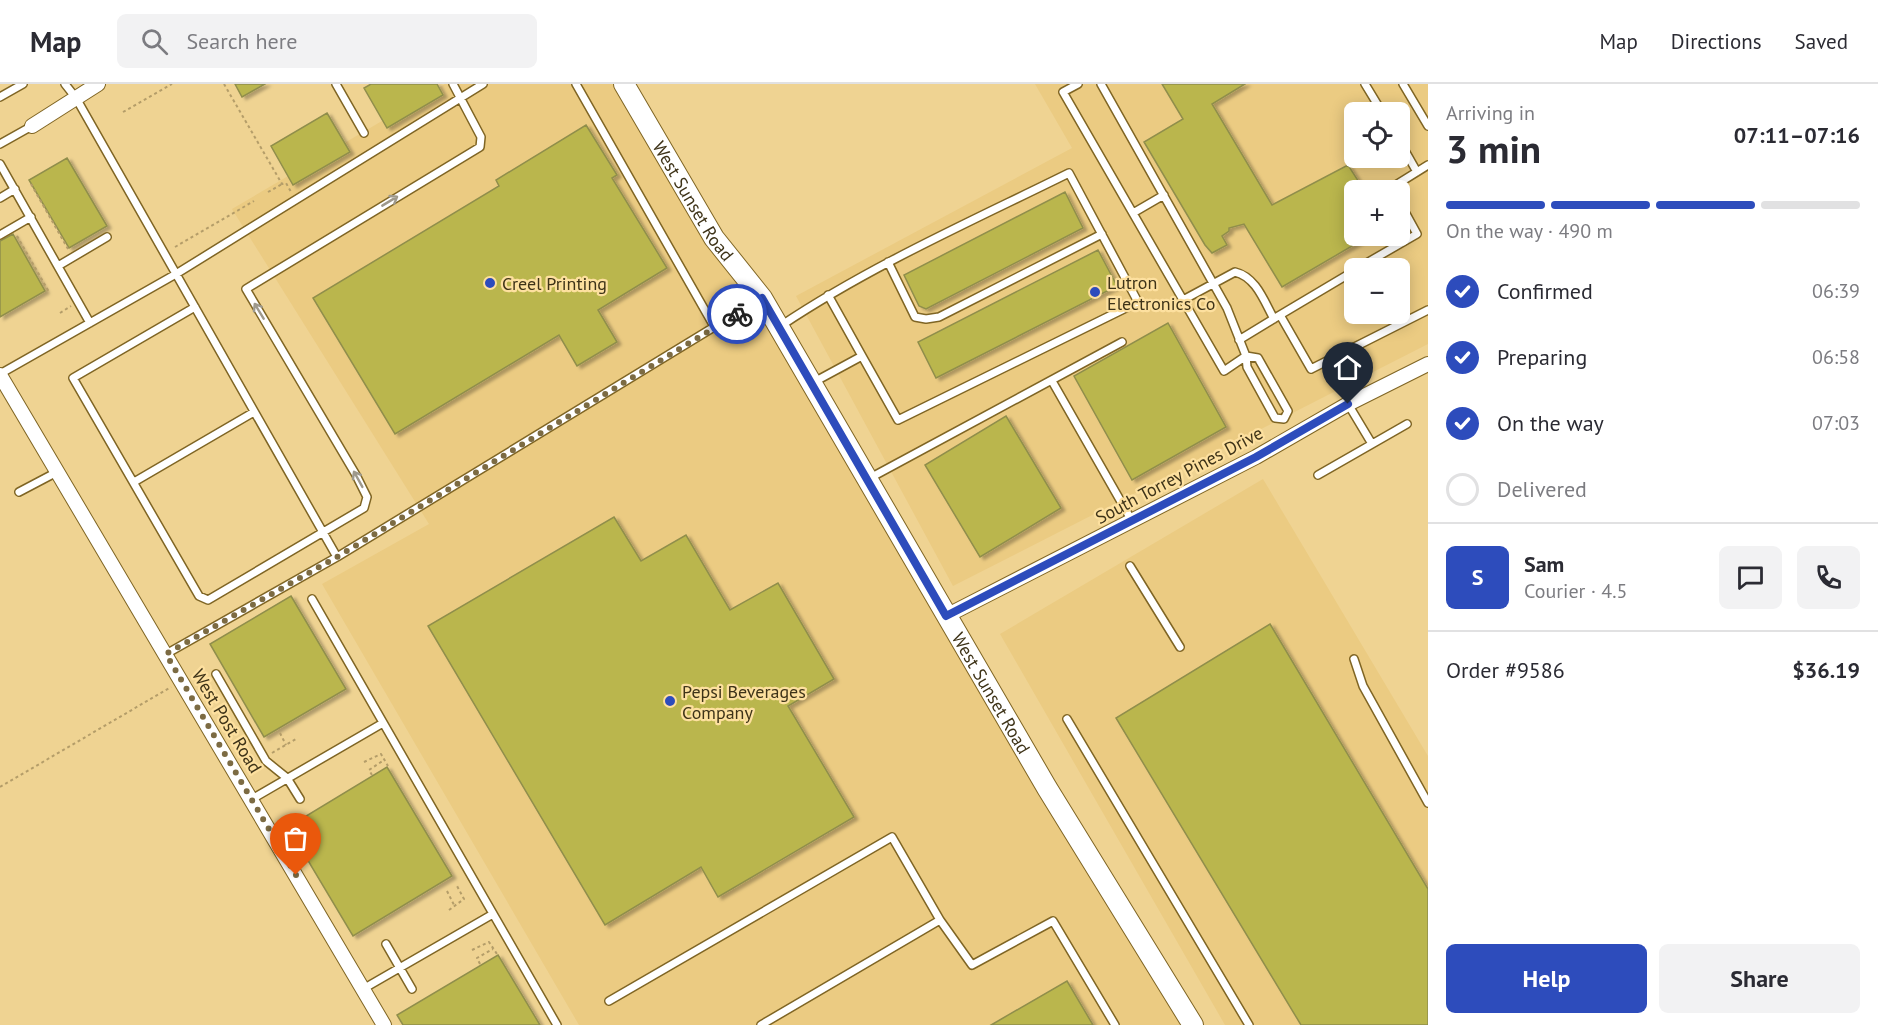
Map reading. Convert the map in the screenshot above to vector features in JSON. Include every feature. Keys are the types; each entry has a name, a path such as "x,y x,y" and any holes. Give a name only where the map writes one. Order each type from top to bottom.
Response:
{"main road":[{"name":"West Sunset Road","path":"624,84 714,238 762,298 1047,788 1193,1025"}],"street":[{"path":"32,126 98,84"},
{"name":"South Torrey Pines Drive","path":"946,616 1132,521 1348,404 1428,364"},
{"name":"West Post Road","path":"0,374 384,1025"}],"lane":[{"path":"0,97 23,84"},
{"path":"65,84 76,98 337,557"},
{"path":"336,84 364,133"},
{"path":"195,307 73,378 203,600 208,600 364,508 367,496 246,289 480,147 481,137 453,84"},
{"path":"0,374 176,274 483,84"},
{"path":"576,84 715,328"},
{"path":"1078,84 1063,92 1224,371 1246,356 1258,358 1288,411 1284,419"},
{"path":"1101,84 1227,308 1246,356 1247,367 1275,418 1284,419"},
{"path":"1365,84 1376,102"},
{"path":"1403,84 1428,126"},
{"path":"0,144 32,126"},
{"path":"1410,160 1417,172"},
{"path":"0,164 90,322"},
{"path":"1404,180 1428,165"},
{"path":"779,327 828,295 888,262 1069,173 1138,302 898,420 828,295"},
{"path":"0,198 15,189"},
{"path":"1133,213 1164,195"},
{"path":"0,235 31,217"},
{"path":"1410,221 1417,234 1410,238"},
{"path":"888,262 915,317 926,319 939,316 1102,234"},
{"path":"58,266 107,237"},
{"path":"1376,258 1397,246"},
{"path":"1183,300 1235,272 1244,274 1277,317 1311,369 1428,310"},
{"path":"1239,340 1344,277"},
{"path":"166,654 337,557 762,298"},
{"path":"867,479 1122,342"},
{"path":"812,383 862,356"},
{"path":"1052,381 1132,521"},
{"path":"1348,404 1372,444"},
{"path":"134,482 254,412"},
{"path":"1284,419 1293,435"},
{"path":"1318,475 1407,424"},
{"path":"19,492 57,472"},
{"path":"1130,566 1180,647"},
{"path":"312,599 557,1025"},
{"path":"1354,660 1363,686 1428,803"},
{"path":"216,674 266,761 287,778 300,799"},
{"path":"1067,719 1249,1025"},
{"path":"252,799 383,723"},
{"path":"609,1001 892,837 940,920 972,965 1053,921 1115,1025"},
{"path":"363,988 493,914"},
{"path":"761,1025 940,920"},
{"path":"386,944 412,989"}],"path":[{"path":"123,112 172,84"},
{"path":"225,84 282,184"},
{"path":"268,192 286,183 293,195"},
{"path":"31,184 69,250"},
{"path":"175,247 254,201"},
{"path":"15,233 49,292"},
{"path":"0,787 181,681"},
{"path":"280,733 286,745"},
{"path":"272,753 296,739"},
{"path":"364,762 381,754 388,766"},
{"path":"372,775 369,770 384,760"},
{"path":"248,770 254,766"},
{"path":"449,910 464,899 457,886"},
{"path":"447,891 454,905"},
{"path":"472,950 489,942 496,954"},
{"path":"480,964 477,958 494,949"}],"shaded area":[{"path":"445,84 624,84 762,298 1193,1025 579,1025 322,584 429,524 232,209"},
{"path":"1035,84 1428,84 1428,344 953,586 796,296 1072,148"},
{"path":"1263,479 1428,756 1428,1025 1225,1025 1000,634"}],"building":[{"path":"235,84 265,84 242,97"},
{"path":"371,84 437,84 443,95 387,128 364,88"},
{"path":"1162,84 1245,84 1212,104 1272,205 1344,167 1350,168 1358,180 1344,180 1344,246 1352,246 1282,287 1244,224 1229,228 1229,231 1222,236 1227,245 1212,253 1144,142 1183,119"},
{"path":"327,113 350,152 293,185 271,146"},
{"name":"Creel Printing","path":"586,125 617,175 612,178 667,268 598,310 617,342 577,366 559,335 395,434 313,298 499,186 496,180"},
{"path":"67,158 107,226 69,248 29,180"},
{"path":"1065,192 1083,228 926,309 919,306 904,275"},
{"path":"13,234 45,291 0,317 0,241"},
{"path":"1098,250 1117,286 936,378 918,342"},
{"path":"1168,323 1226,427 1132,480 1074,376"},
{"path":"1006,416 1061,508 980,557 925,465"},
{"path":"614,517 641,561 686,535 730,610 778,583 834,679 788,706 854,817 718,897 701,867 605,925 428,626"},
{"path":"291,596 346,689 264,737 210,644"},
{"path":"1270,624 1428,889 1428,1025 1301,1025 1116,718"},
{"path":"387,767 452,876 353,936 288,827"},
{"path":"498,955 540,1025 403,1025 397,1015"},
{"path":"1067,981 1093,1025 991,1025"}],"way so far":[{"path":"296,875 166,654 337,557 737,314"}],"place":[{"name":"Creel Printing","path":"490,283"},
{"name":"Lutron Electronics Co","path":"1095,292"},
{"name":"Pepsi Beverages Company","path":"670,701"}],"route":[{"path":"737,314 762,298 946,616 1256,457 1348,404"}]}
